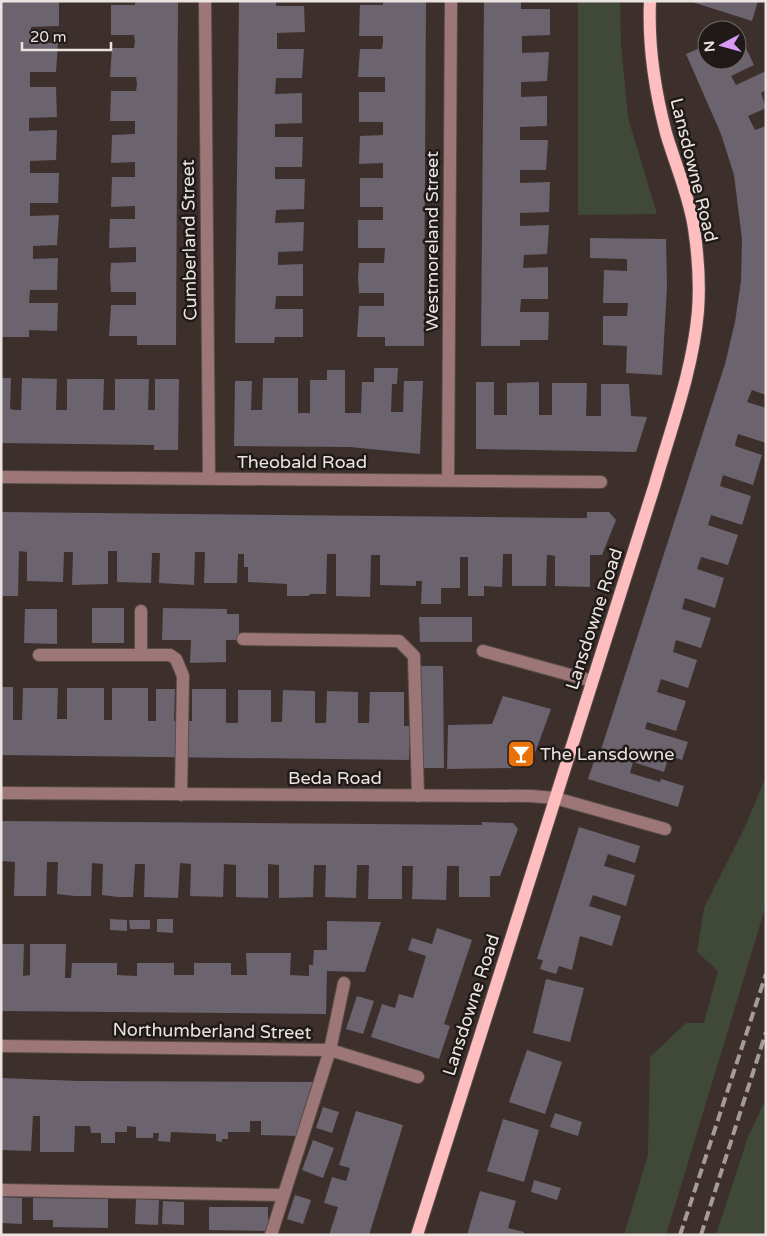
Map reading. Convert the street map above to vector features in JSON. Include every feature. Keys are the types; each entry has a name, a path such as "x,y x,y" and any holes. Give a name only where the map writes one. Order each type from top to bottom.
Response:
{"main road":[{"name":"Lansdowne Road","path":"417,1235 655,484 689,365 698,311 698,269 693,226 666,132 658,92 652,57 650,1"}],"street":[{"name":"Cumberland Street","path":"205,1 209,479"},
{"name":"Westmoreland Street","path":"448,481 451,1"},
{"name":"Theobald Road","path":"1,477 602,482"},
{"path":"141,611 141,655"},
{"path":"243,639 399,642 414,656 418,796"},
{"path":"483,651 592,681"},
{"path":"39,655 141,655 170,656 176,659 183,676 181,795"},
{"name":"Beda Road","path":"1,792 181,795 532,796 555,798 665,829"},
{"path":"271,1235 330,1050 344,983"},
{"name":"Northumberland Street","path":"1,1046 330,1050 418,1077"},
{"path":"1,1190 284,1194"}],"green space":[{"path":"578,1 620,1 621,45 628,118 657,214 578,215"},
{"path":"766,777 766,905 666,1235 624,1235 648,1155 650,1057 686,1023 704,1023 718,971 697,952 704,908 744,829"},
{"path":"766,1099 766,1235 716,1235 748,1137"}],"building":[{"path":"1,1 59,1 59,26 31,27 31,43 58,43 56,72 30,72 30,87 56,87 57,117 29,118 29,131 57,130 56,160 30,161 30,173 59,173 58,203 30,203 30,216 59,215 57,245 33,246 33,259 58,258 57,290 30,290 29,303 58,303 57,331 29,330 29,337 1,337"},
{"path":"135,1 178,1 176,345 137,345 137,336 109,336 111,305 136,305 136,292 111,292 110,277 111,263 136,262 136,247 109,248 110,219 135,219 135,206 111,207 112,177 135,177 135,162 111,163 112,135 135,134 135,121 110,121 111,91 136,91 137,84 136,77 110,77 112,48 134,48 135,41 134,35 111,35 111,5 135,5"},
{"path":"239,1 276,1 276,6 304,6 305,32 277,33 277,49 304,49 302,78 276,78 275,94 302,93 302,123 275,124 275,137 303,137 302,167 275,167 275,179 305,179 304,209 276,210 275,223 304,222 303,251 278,252 278,265 303,264 303,296 276,296 275,309 303,309 303,337 275,337 274,343 235,343"},
{"path":"383,1 426,1 424,346 385,346 385,337 357,337 359,306 384,306 384,293 359,293 358,278 359,263 384,263 385,248 358,248 358,220 383,220 383,207 360,207 360,178 383,178 383,163 359,164 360,136 383,135 383,122 359,122 359,92 385,92 385,77 358,77 360,49 382,49 383,42 383,36 359,36 360,5 383,5"},
{"path":"484,1 521,1 521,9 550,9 550,35 522,36 522,53 549,52 547,81 521,82 521,97 547,96 547,126 520,127 520,140 548,140 546,170 520,170 520,183 550,182 549,212 520,213 520,226 549,225 547,254 524,255 523,268 548,267 548,299 521,299 520,312 549,312 548,340 520,340 520,346 481,346"},
{"path":"689,1 758,1 752,21"},
{"path":"697,49 697,70 744,70 731,76 736,85 766,71 766,90 761,93 766,108 748,116 755,130 766,126 766,395 752,390 747,402 766,408 766,443 738,434 735,446 762,455 753,485 723,475 720,486 751,496 742,525 711,515 708,525 738,535 728,565 701,557 697,569 724,578 715,608 685,598 682,609 711,618 701,648 676,640 673,652 697,660 688,688 661,679 657,692 686,701 676,731 647,722 645,729 688,742 682,760 669,756 664,772 633,762 630,773 660,782 661,779 684,786 678,807 588,779 596,755 599,756 725,364 735,322 741,281 742,239 734,175 721,134 686,54"},
{"path":"747,50 754,65 747,68"},
{"path":"590,238 666,239 667,287 662,375 626,373 627,346 603,345 603,316 627,316 628,303 603,303 604,270 627,271 627,259 590,258"},
{"path":"374,368 398,368 397,384 392,384 391,412 403,412 404,381 423,381 420,454 350,447 234,446 235,381 252,381 251,410 262,410 263,378 298,378 298,413 310,413 310,380 327,380 327,370 345,370 345,413 361,413 362,382 374,382"},
{"path":"1,378 11,378 10,409 15,410 21,410 22,378 57,379 56,410 67,410 67,379 104,379 103,410 115,410 115,379 149,379 148,410 155,410 155,379 179,379 178,450 154,450 154,445 1,443"},
{"path":"476,382 494,382 494,415 507,415 507,383 539,382 539,415 552,415 552,383 587,383 586,416 601,416 601,384 629,384 631,416 647,417 636,452 476,449"},
{"path":"1,512 587,518 587,512 609,512 616,520 602,555 590,555 590,587 555,586 555,556 550,555 547,555 546,586 512,586 512,554 503,554 502,587 484,586 484,596 468,596 468,557 460,557 460,588 441,588 441,604 421,604 422,581 416,581 416,586 380,585 380,555 371,555 370,597 336,596 336,554 327,554 326,594 287,596 287,584 248,582 248,567 244,567 244,554 238,554 237,583 204,583 205,552 195,552 194,585 159,583 160,553 152,553 151,583 117,582 117,551 108,551 108,584 72,585 73,552 64,552 63,582 27,581 27,552 19,551 18,596 1,596"},
{"path":"92,608 124,608 124,643 92,643"},
{"path":"163,608 227,609 227,614 239,614 239,640 226,640 226,662 190,663 191,640 162,640"},
{"path":"25,609 57,609 57,644 24,643"},
{"path":"419,617 472,617 472,642 420,642"},
{"path":"419,666 443,666 444,768 420,768"},
{"path":"1,687 13,687 13,720 22,720 23,688 58,688 57,719 67,719 67,688 104,688 104,720 112,720 112,688 148,688 148,721 156,721 156,689 175,689 174,721 192,721 192,689 226,689 226,723 238,723 238,690 271,690 271,722 282,722 283,690 315,691 315,723 326,723 327,691 358,692 358,723 369,723 370,692 404,692 404,726 410,726 409,760 1,755"},
{"path":"503,696 551,709 532,761 518,768 447,769 448,725 492,724"},
{"path":"1,821 482,825 482,822 513,823 518,829 500,876 490,876 490,897 459,897 459,866 447,866 446,900 412,899 413,866 402,866 402,899 368,899 369,865 357,865 356,898 325,897 326,865 314,865 313,897 279,898 279,865 268,864 268,898 236,897 236,865 224,864 223,897 190,896 191,864 180,863 178,898 144,897 145,864 135,864 133,897 102,895 103,864 92,863 91,896 75,896 57,894 58,862 47,862 46,896 14,896 15,862 1,861"},
{"path":"579,827 640,846 635,863 608,854 604,866 635,875 626,906 593,895 589,906 621,916 612,946 580,936 572,970 559,966 556,974 540,969 543,960 537,959"},
{"path":"110,919 127,920 127,931 110,930"},
{"path":"157,919 173,919 173,933 157,932"},
{"path":"129,920 150,920 150,929 130,929"},
{"path":"327,921 381,922 365,972 327,971 326,1014 1,1011 1,944 24,944 23,976 30,975 30,944 66,944 65,978 71,978 72,963 117,963 117,975 137,976 137,963 174,963 174,975 194,975 194,963 231,963 231,975 247,975 246,953 291,953 290,975 309,976 309,965 313,965 314,950 327,950"},
{"path":"437,928 472,940 444,1024 450,1026 439,1059 371,1037 382,1004 395,1008 399,994 413,998 426,956 408,950 412,938 432,944"},
{"path":"546,979 584,988 570,1042 533,1033"},
{"path":"357,996 374,1001 363,1034 346,1029"},
{"path":"527,1050 562,1062 545,1114 509,1102"},
{"path":"1,1078 80,1081 315,1082 298,1136 261,1135 261,1121 250,1121 250,1132 228,1132 228,1139 222,1139 222,1142 216,1141 216,1134 171,1132 170,1142 158,1141 159,1133 153,1133 153,1138 136,1138 136,1127 127,1126 127,1132 115,1132 115,1143 101,1143 101,1133 91,1133 90,1126 75,1126 74,1152 40,1152 40,1116 33,1116 31,1151 1,1150"},
{"path":"323,1107 339,1112 332,1133 316,1128"},
{"path":"356,1111 403,1125 369,1235 329,1235 338,1207 324,1203 332,1177 346,1181 350,1168 339,1165"},
{"path":"555,1113 582,1122 578,1136 550,1127"},
{"path":"503,1119 539,1130 524,1182 487,1171"},
{"path":"313,1140 334,1148 323,1178 302,1170"},
{"path":"534,1180 561,1188 557,1200 531,1192"},
{"path":"480,1191 516,1201 508,1228 524,1232 523,1235 467,1235"},
{"path":"295,1195 311,1200 303,1224 287,1219"},
{"path":"1,1197 22,1198 22,1224 1,1223"},
{"path":"33,1198 108,1199 108,1228 53,1227 53,1220 33,1220"},
{"path":"136,1199 159,1200 158,1225 135,1224"},
{"path":"163,1201 184,1202 184,1225 162,1224"},
{"path":"209,1207 268,1207 268,1231 209,1230"}],"railway":[{"path":"680,1235 766,974"},
{"path":"701,1235 766,1032"}],"place":[{"name":"The Lansdowne","path":"521,754"}]}
